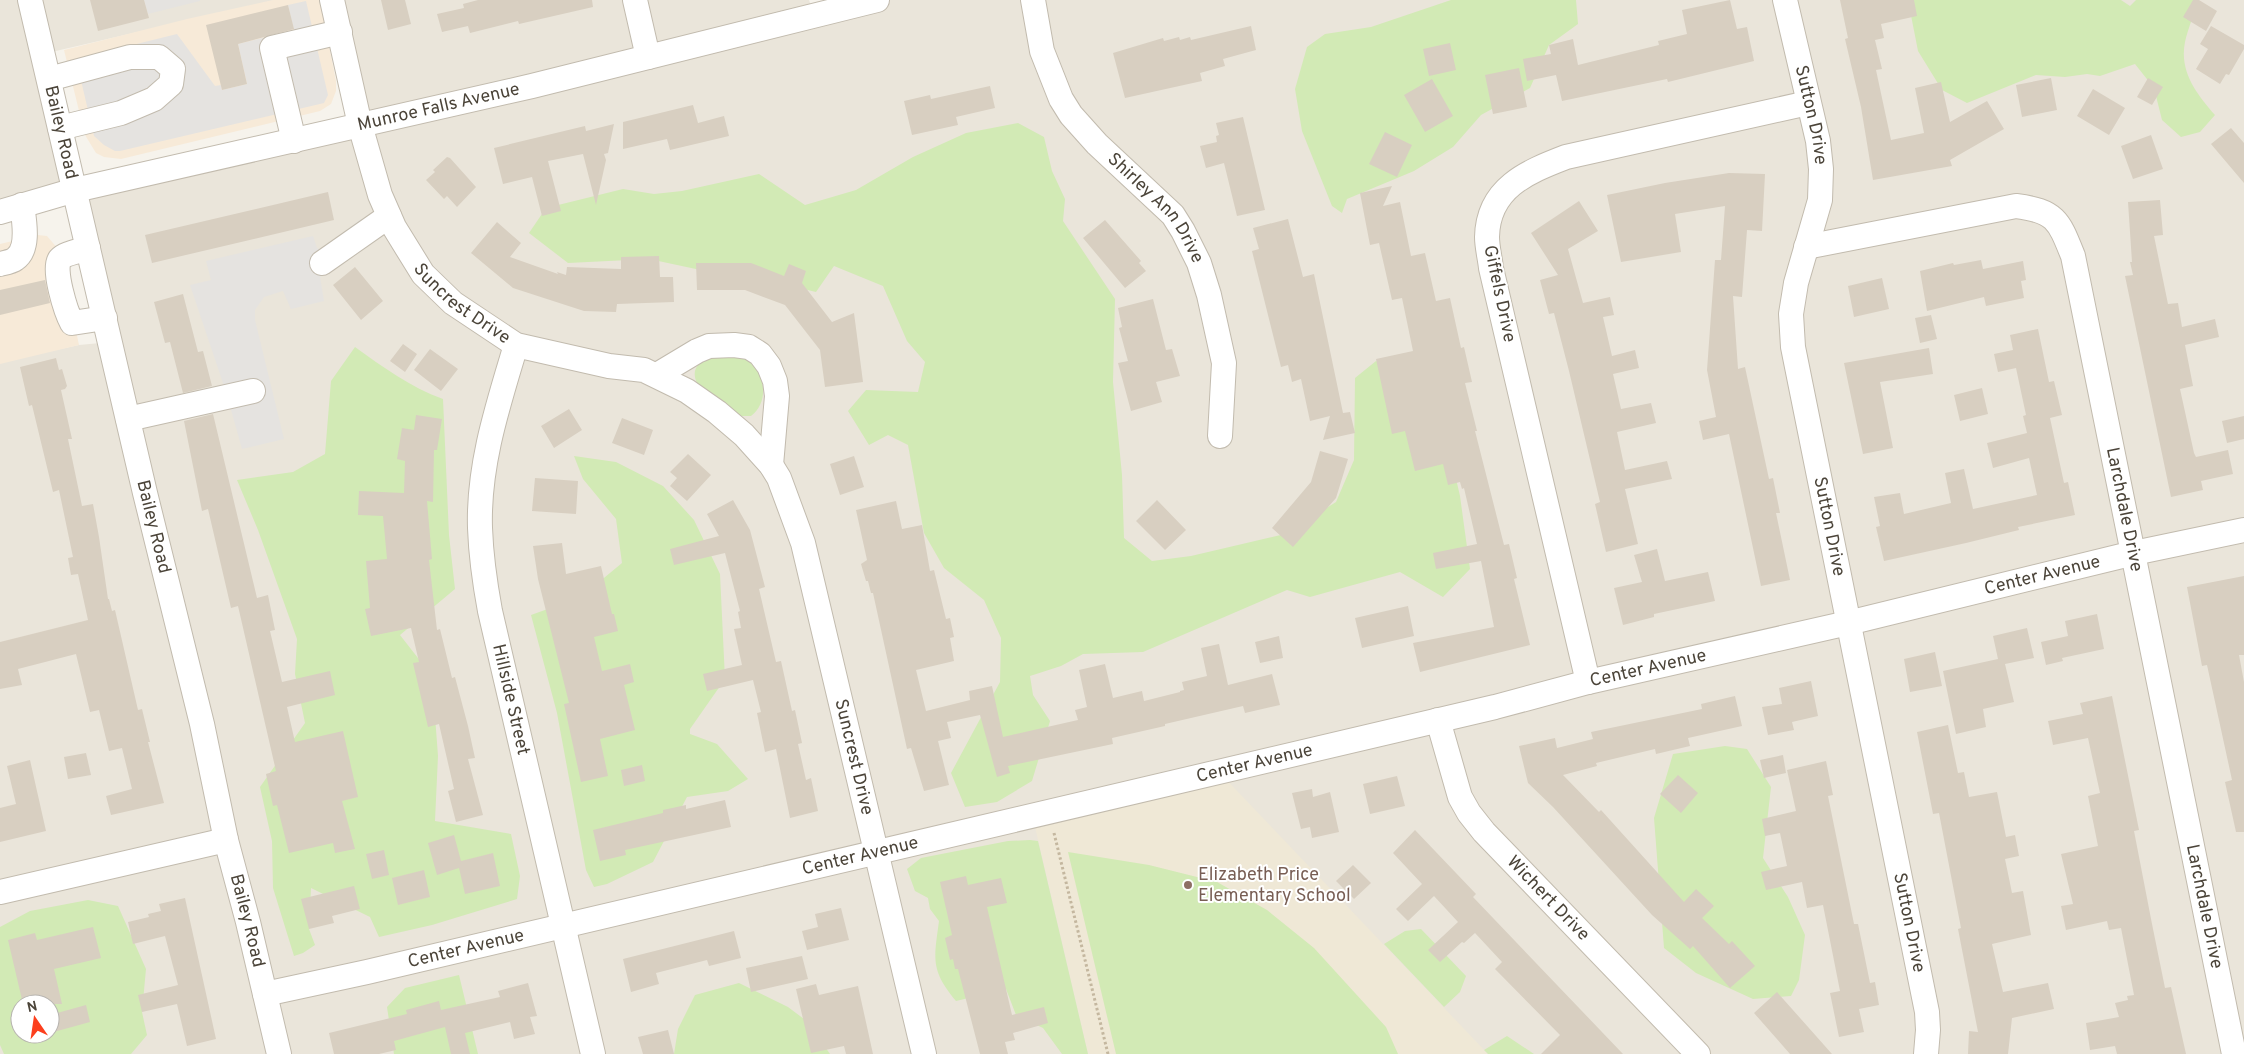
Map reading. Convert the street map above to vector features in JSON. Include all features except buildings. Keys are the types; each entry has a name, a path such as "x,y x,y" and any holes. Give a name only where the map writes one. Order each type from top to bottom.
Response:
{"street":[{"name":"Bailey Road","path":"30,0 202,724 226,840 279,1054"},
{"name":"Suncrest Drive","path":"332,0 360,125 380,196 388,216 412,259 436,288 453,303 516,345 609,366 644,370 687,391 718,412 744,435 771,465 779,478 803,543 924,1054"},
{"path":"635,0 648,57"},
{"name":"Munroe Falls Avenue","path":"11,209 74,190 294,142 877,0"},
{"name":"Shirley Ann Drive","path":"1033,0 1047,67 1061,100 1097,144 1173,215 1184,231 1199,263 1224,363 1220,436"},
{"name":"Sutton Drive","path":"1785,0 1818,141 1821,169 1820,200 1796,282 1791,314 1793,347 1927,1012 1926,1054"},
{"path":"294,142 272,48 340,32"},
{"path":"49,80 130,57 159,58 173,69 171,84 154,99 121,113 60,128"},
{"name":"Giffels Drive","path":"1588,682 1491,268 1487,236 1494,206 1511,183 1538,167 1566,157 1808,104"},
{"name":"Larchdale Drive","path":"1806,247 2016,206 2040,204 2063,230 2073,256 2234,1054"},
{"path":"0,264 15,259 21,252 25,231 11,209"},
{"path":"322,262 388,216"},
{"path":"88,248 61,257 58,262 59,280 66,313 72,322 105,318"},
{"path":"21,252 58,262"},
{"name":"Hillside Street","path":"516,345 494,417 486,454 481,490 480,526 482,560 490,611 594,1054"},
{"path":"656,375 709,346 734,345 749,347 760,354 772,374 777,396 771,465"},
{"path":"128,419 254,391"},
{"name":"Center Avenue","path":"265,994 563,926 1438,720 1588,682 2244,530"},
{"name":"Wichert Drive","path":"1438,720 1460,797 1469,813 1484,832 1698,1054"},
{"path":"0,892 226,840"}],"path":[{"path":"1048,811 1108,1054"}],"shaded area":[{"path":"0,0 275,0 43,54 74,190 360,125 332,0 809,0 814,15 877,0 2244,0 2244,1054 0,1054 0,362 79,345 111,342 75,191 0,212"},
{"path":"144,0 200,0 200,1 148,14"},
{"path":"273,0 320,0 336,81 336,91 331,104 320,111 121,159 104,157 96,153 85,135 64,50 187,19"},
{"path":"306,1 328,95 324,103 120,151 115,151 104,145 94,136 76,59 177,34 215,86 221,85 222,90 247,84 238,44 294,30 288,5"},
{"path":"361,219 371,240 320,277 324,301 291,309 283,291 264,297 255,310 255,320 284,439 242,449 226,392 190,285 211,280 206,261 313,236 317,248 321,250"},
{"path":"38,235 47,236 59,250 79,345 0,364 0,244"},
{"name":"Elizabeth Price Elementary School","path":"1218,771 1488,1054 1088,1054 1032,814"}],"green space":[{"path":"1451,0 1576,0 1578,24 1549,45 1530,88 1481,115 1453,147 1414,171 1347,199 1342,213 1332,206 1302,131 1295,89 1307,47 1325,34 1371,27"},
{"path":"1908,0 2121,0 2130,6 2136,0 2196,0 2185,42 2185,63 2187,73 2196,91 2215,115 2200,132 2181,137 2162,120 2154,88 2135,64 2100,76 2087,74 2065,77 2036,75 1967,103 1942,90 1918,51"},
{"path":"1018,123 1044,137 1052,171 1065,199 1063,221 1115,299 1113,382 1122,475 1124,538 1152,561 1191,556 1285,534 1336,502 1354,460 1355,378 1376,361 1407,376 1440,410 1460,496 1470,569 1443,597 1400,572 1310,597 1287,590 1143,652 1083,654 1061,666 1030,676 1033,695 1050,721 1032,781 997,802 965,807 951,773 1000,682 1001,638 984,600 944,568 924,533 908,445 888,435 869,445 848,411 866,390 918,392 925,362 907,341 883,286 834,266 816,292 750,276 738,278 649,259 568,263 529,233 546,208 623,189 654,194 682,191 759,174 805,205 856,190 913,157 966,133"},
{"path":"355,347 408,383 443,399 449,535 455,589 400,635 432,676 438,756 435,821 511,834 520,876 517,899 432,925 379,937 370,917 311,888 309,929 315,945 303,953 294,956 273,888 272,841 260,787 305,723 295,674 297,639 258,530 237,480 293,472 325,454 331,381"},
{"path":"712,355 740,357 756,369 763,385 763,394 757,410 751,416 741,416 697,383 695,373 697,366"},
{"path":"574,456 616,462 663,486 694,520 720,574 725,679 690,729 690,734 717,744 748,779 728,791 687,797 653,862 607,884 594,887 586,870 557,713 531,615 581,597 622,563 616,519 583,479"},
{"path":"1725,746 1747,749 1771,787 1763,858 1788,897 1805,935 1799,980 1791,996 1753,999 1696,973 1664,948 1654,818 1673,754"},
{"path":"1008,841 1038,841 1088,1054 1062,1054 1043,1028 1016,1015 1006,989 956,1001 942,981 936,964 935,955 939,921 930,909 928,898 915,891 907,869 921,858"},
{"path":"1068,852 1149,865 1217,882 1267,910 1314,948 1386,1027 1398,1054 1116,1054"},
{"path":"88,900 118,906 146,969 142,1012 147,1035 131,1054 4,1054 0,1045 0,927 30,911"},
{"path":"1421,929 1466,976 1460,992 1444,1007 1384,944 1405,931"},
{"path":"459,975 478,1054 394,1054 387,1007 405,988"},
{"path":"739,983 788,1007 808,1022 830,1054 674,1054 678,1029 695,995"},
{"path":"1507,1036 1534,1054 1488,1054 1484,1050"}],"place":[{"name":"Elizabeth Price Elementary School","path":"1188,885"}]}
